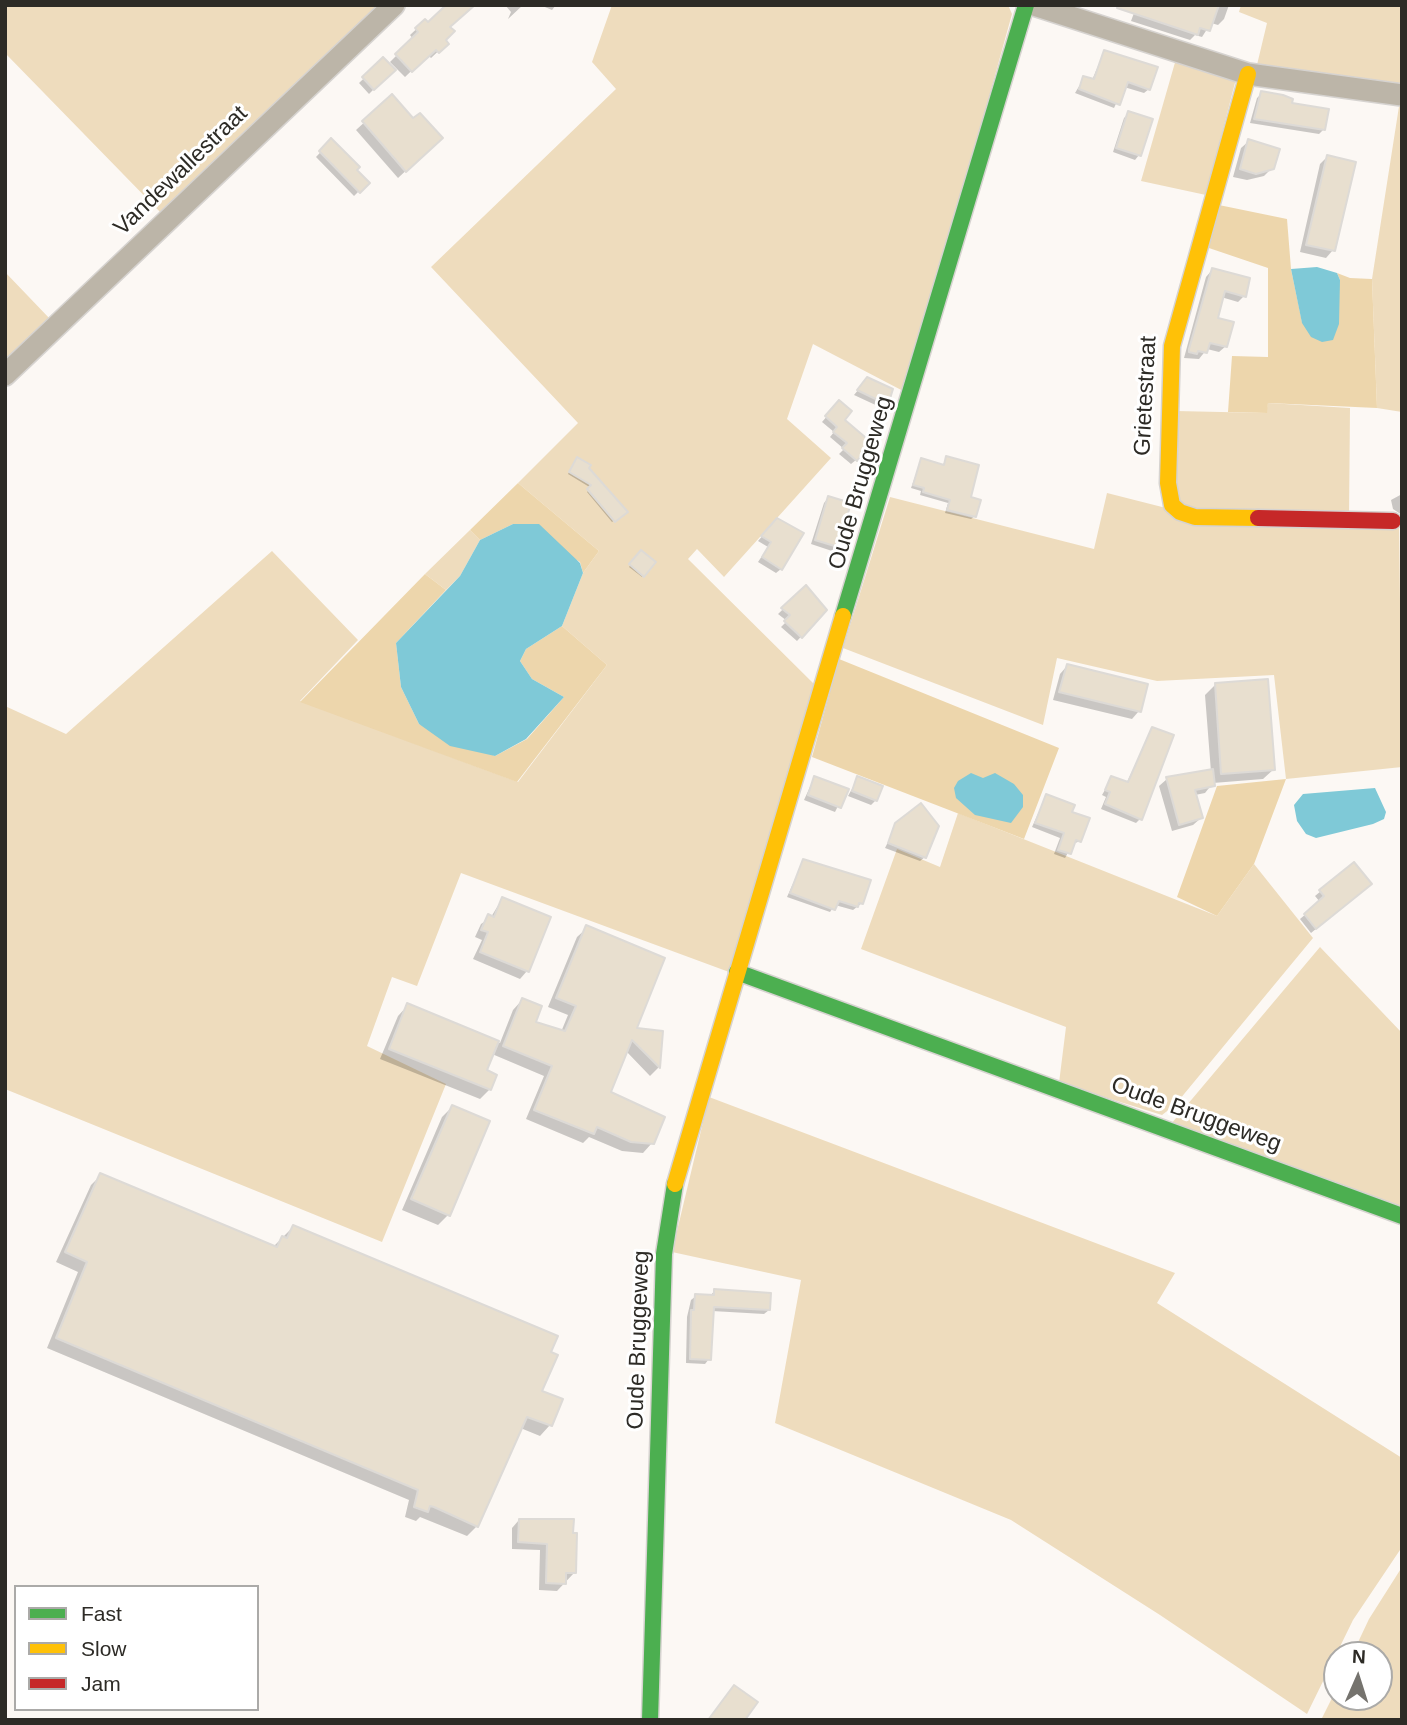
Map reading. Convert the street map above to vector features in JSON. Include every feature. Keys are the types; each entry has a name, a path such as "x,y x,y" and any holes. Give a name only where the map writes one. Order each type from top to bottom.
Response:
{"street":[{"name":"Vandewallestraat","path":"5,375 394,5"},
{"name":"Oude Bruggeweg","path":"650,1720 664,1254 678,1168 1026,5"},
{"path":"1034,5 1248,74 1402,95"},
{"name":"Grietestraat","path":"1248,74 1172,346 1168,483 1172,505 1180,512 1195,517 1393,521"},
{"name":"Oude Bruggeweg","path":"737,972 1402,1216"}],"shaded area":[{"path":"5,5 380,5 162,214 5,53"},
{"path":"612,5 1008,5 1012,14 907,393 813,344 787,419 831,458 724,577 697,549 688,559 815,685 729,972 461,873 417,986 392,977 367,1046 446,1084 382,1242 5,1089 5,706 66,734 272,551 358,640 300,701 518,782 607,665 562,626 583,573 599,551 518,483 578,423 431,267 616,89 592,62"},
{"path":"1241,5 1402,5 1402,90 1256,69 1267,23 1239,12"},
{"path":"1176,59 1236,79 1206,195 1141,181"},
{"path":"1400,100 1402,412 1377,408 1372,279"},
{"path":"1214,204 1287,219 1291,269 1302,322 1340,280 1337,273 1350,278 1372,279 1377,408 1268,403 1267,413 1228,412 1232,356 1268,357 1268,268 1203,246"},
{"path":"5,272 51,320 5,364"},
{"path":"1268,403 1350,408 1349,517 1399,518 1402,767 1286,779 1274,675 1157,681 1057,658 1043,725 843,648 890,497 1094,549 1107,493 1170,509 1176,411 1266,413"},
{"path":"518,483 599,551 583,573 580,562 513,524 480,540 470,530"},
{"path":"470,530 480,540 460,576 446,590 425,574"},
{"path":"425,574 446,590 396,643 401,687 419,724 495,756 527,739 564,697 532,679 520,661 526,649 562,626 607,665 517,782 300,702"},
{"path":"839,659 1059,748 1024,839 812,757"},
{"path":"1286,779 1254,864 1217,916 1177,897 1217,786"},
{"path":"958,813 1217,916 1254,864 1313,938 1175,1105 1162,1115 1059,1083 1066,1027 861,949 897,849 940,867"},
{"path":"1320,947 1402,1033 1402,1209 1171,1124"},
{"path":"709,1097 1175,1273 1157,1303 1402,1458 1402,1547 1353,1620 1343,1641 1323,1641 1323,1681 1307,1714 1160,1615 1011,1520 775,1423 801,1280 672,1252"},
{"path":"1402,1567 1402,1720 1321,1720 1326,1711 1393,1711 1393,1641 1359,1641 1369,1619"}],"water":[{"path":"1317,267 1337,273 1340,280 1339,324 1333,340 1322,342 1311,337 1302,323 1291,269"},
{"path":"513,524 539,524 580,563 583,573 562,626 526,649 520,661 532,679 564,697 526,739 495,756 450,746 419,724 401,687 396,643 460,576 480,540"},
{"path":"971,773 983,778 995,773 1014,784 1023,795 1023,807 1011,823 975,815 956,798 954,788 958,781"},
{"path":"1375,788 1386,812 1384,819 1373,824 1316,838 1306,834 1297,821 1294,805 1303,794"}],"building":[{"path":"446,5 475,5 450,27 455,31 446,40 449,44 439,53 436,50 412,72 395,54 418,32 415,28 425,19 428,22"},
{"path":"1118,5 1219,5 1210,31 1200,28 1198,35 1117,8"},
{"path":"1104,50 1158,67 1150,90 1128,82 1120,105 1079,89 1083,76 1094,79"},
{"path":"383,57 396,70 374,90 362,77"},
{"path":"1261,91 1283,95 1293,99 1292,103 1329,109 1325,130 1254,119"},
{"path":"392,94 413,118 420,113 443,138 406,172 362,121"},
{"path":"1128,111 1153,119 1141,156 1116,148"},
{"path":"331,138 360,167 357,170 370,183 360,193 319,151"},
{"path":"1248,139 1280,149 1274,169 1256,174 1240,169"},
{"path":"1327,155 1356,162 1335,251 1306,245"},
{"path":"1212,268 1250,278 1246,297 1225,291 1218,318 1234,322 1227,347 1210,343 1207,353 1198,351 1197,354 1189,352 1189,349"},
{"path":"867,377 893,389 888,405 857,390"},
{"path":"839,400 852,411 845,420 872,443 857,461 842,448 847,443 833,432 837,427 825,416"},
{"path":"946,456 979,465 971,497 981,500 976,517 947,510 950,500 923,492 924,488 913,485 921,458 944,465"},
{"path":"577,457 591,465 589,468 628,512 615,522 587,489 591,485 569,472"},
{"path":"828,496 851,503 838,547 815,540"},
{"path":"777,518 804,533 782,570 762,557 771,542 761,536"},
{"path":"641,550 656,562 644,577 629,564"},
{"path":"806,585 827,610 802,638 784,621 790,615 781,608"},
{"path":"1067,664 1148,684 1141,712 1059,692"},
{"path":"1268,679 1275,770 1221,774 1215,683"},
{"path":"1152,727 1174,735 1142,820 1105,804 1110,792 1105,790 1111,776 1128,782"},
{"path":"1213,769 1215,786 1195,790 1203,818 1179,825 1166,777"},
{"path":"814,776 849,789 841,808 808,795"},
{"path":"857,776 883,786 877,801 852,791"},
{"path":"1046,794 1075,805 1072,812 1090,818 1081,842 1076,840 1071,854 1058,850 1064,833 1035,823"},
{"path":"921,803 939,826 926,858 888,843 895,823"},
{"path":"803,859 871,880 863,904 859,903 858,907 839,901 835,910 790,893"},
{"path":"1354,862 1372,884 1316,929 1304,914 1324,896 1319,890"},
{"path":"502,897 551,917 529,972 480,952 488,932 481,930 488,914 494,917"},
{"path":"586,925 665,958 637,1028 663,1031 660,1068 632,1040 611,1092 665,1117 654,1144 631,1142 597,1127 594,1134 534,1110 552,1066 503,1046 522,998 542,1006 536,1022 565,1031 576,1006 556,998"},
{"path":"407,1003 499,1041 487,1070 497,1075 491,1090 389,1049"},
{"path":"452,1105 490,1121 450,1216 411,1199"},
{"path":"100,1173 277,1247 282,1236 287,1238 293,1225 558,1336 551,1352 558,1355 542,1391 563,1399 552,1426 527,1417 478,1527 434,1507 430,1506 428,1512 414,1507 418,1490 56,1338 87,1262 65,1252"},
{"path":"714,1289 771,1293 770,1310 714,1307 711,1360 690,1359 691,1310 694,1310 695,1294 714,1295"},
{"path":"519,1519 574,1519 573,1533 577,1533 576,1573 566,1573 566,1584 546,1583 547,1544 518,1542"},
{"path":"734,1685 758,1702 745,1720 708,1720"}],"traffic: fast":[{"path":"843,616 1026,5"},
{"path":"737,972 1402,1216"},
{"path":"650,1720 664,1254 675,1184"}],"traffic: slow":[{"path":"1248,74 1172,346 1168,483 1172,505 1180,512 1195,517 1258,518"},
{"path":"675,1184 843,616"}],"traffic: jam":[{"path":"1258,518 1393,521"}]}
